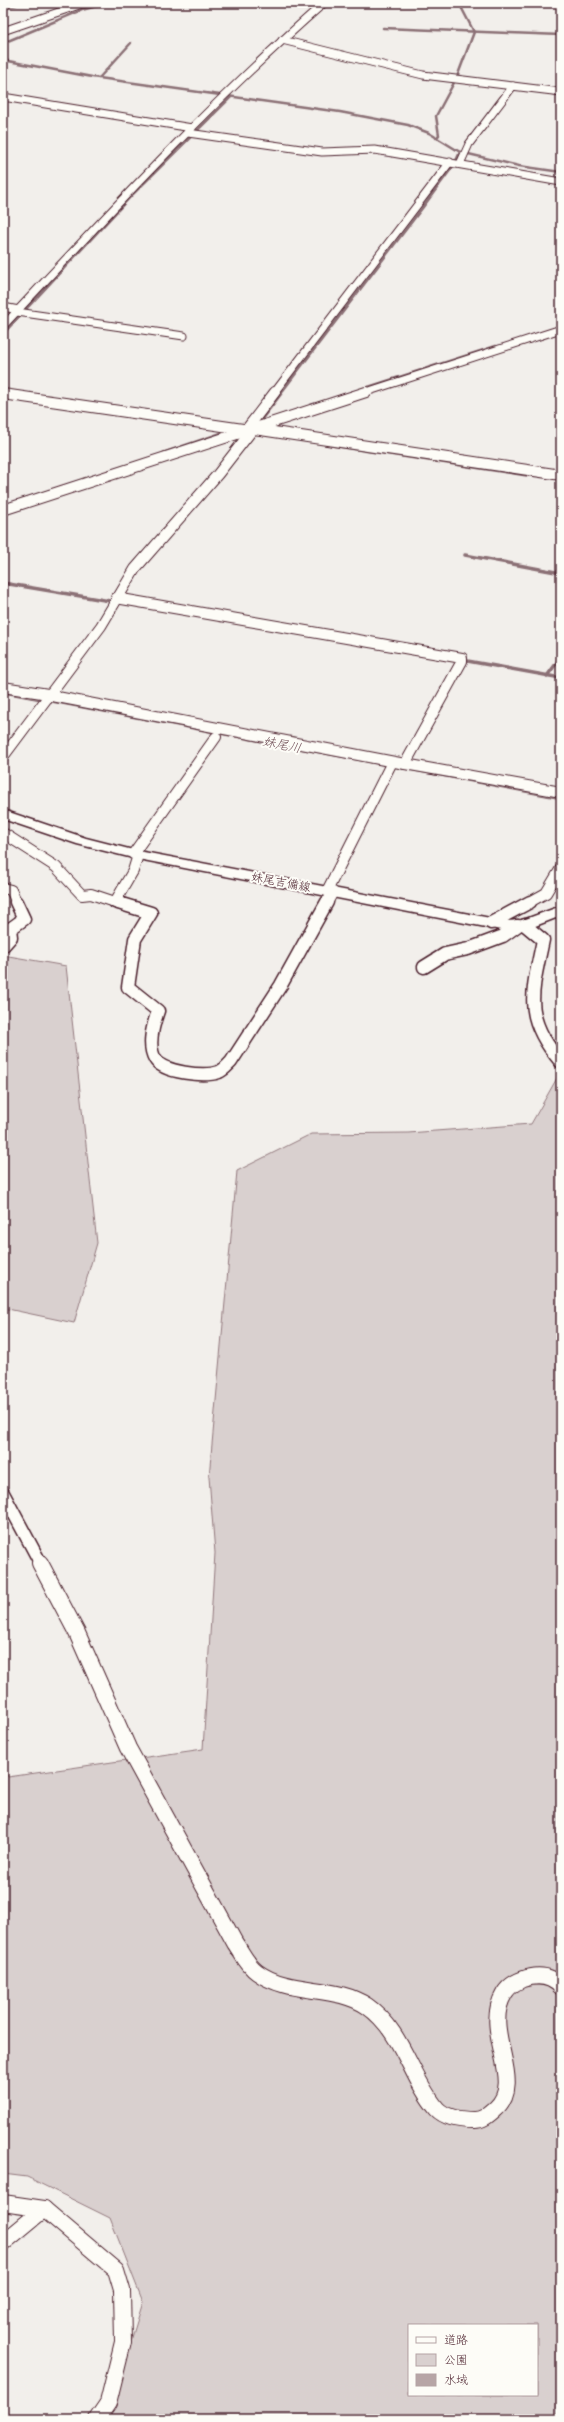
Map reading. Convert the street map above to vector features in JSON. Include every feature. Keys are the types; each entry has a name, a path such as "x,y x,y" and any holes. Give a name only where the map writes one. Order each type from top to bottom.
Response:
{"main road":[{"name":"妹尾吉備線","path":"3,814 82,840 135,855 330,891 491,923 521,925 561,911"}],"street":[{"path":"3,31 85,3"},
{"path":"3,326 20,312 129,191 191,132 282,40 324,3"},
{"path":"282,40 423,75 561,92"},
{"path":"3,756 101,626 115,600 143,559 218,474 250,429 463,154 513,86"},
{"path":"3,97 191,132 322,152 375,150 561,182"},
{"path":"3,307 20,312 130,330 184,336"},
{"path":"3,510 561,329"},
{"path":"3,394 250,429 411,454 561,474"},
{"path":"115,600 462,660 405,764"},
{"path":"3,687 46,697 391,764 405,764 561,792"},
{"path":"116,902 133,871 135,855 216,737"},
{"path":"3,833 56,867 82,895 91,894 151,913 135,939 128,987 132,993 154,1005 158,1011 154,1022 151,1054 156,1063 164,1067 202,1074 216,1073 225,1069 255,1026 330,891 391,764"},
{"path":"491,923 546,893 561,868"},
{"path":"3,888 11,890 24,919 10,929 11,937 3,946"},
{"path":"424,967 445,954 468,949 503,936 521,925 543,940 532,996 532,1019 548,1048 561,1062"},
{"path":"3,1493 77,1633 128,1748 236,1943 257,1972 272,1980 289,1985 336,1992 359,2000 383,2020 439,2112 456,2118 474,2120 486,2116 502,2102 506,2093 508,2076 494,2019 496,2004 513,1983 527,1977 542,1975 557,1981 561,1987"},
{"path":"3,2203 44,2209 116,2270 122,2290 123,2342 108,2403 97,2419"},
{"path":"3,2243 44,2209"}],"green space":[{"path":"3,955 66,966 97,1243 74,1323 3,1308"},
{"path":"561,1071 561,2419 107,2419 143,2302 110,2218 27,2177 3,2174 3,1764 8,1777 203,1749 215,1553 209,1477 237,1171 311,1134 408,1133 531,1124"}],"water":[{"name":"妹尾川","path":"3,688 561,794 561,799 3,693"}],"waterway":[{"path":"3,6 12,3"},
{"path":"3,43 82,10 108,3"},
{"path":"459,3 474,32"},
{"path":"383,28 474,32"},
{"path":"436,138 439,135 436,116 457,77 474,32"},
{"path":"474,32 561,35"},
{"path":"99,78 131,43"},
{"path":"3,60 99,78"},
{"path":"99,78 340,112 408,125 436,138"},
{"path":"3,334 133,194 231,97"},
{"path":"436,138 460,152"},
{"path":"281,393 423,207 454,165 460,152"},
{"path":"460,152 519,166 561,172"},
{"path":"362,389 496,346"},
{"path":"259,422 282,392"},
{"path":"164,453 223,433"},
{"path":"331,445 527,475"},
{"path":"465,555 561,573"},
{"path":"3,583 116,602"},
{"path":"547,676 561,657"},
{"path":"462,660 547,676"},
{"path":"547,676 561,678"}]}
